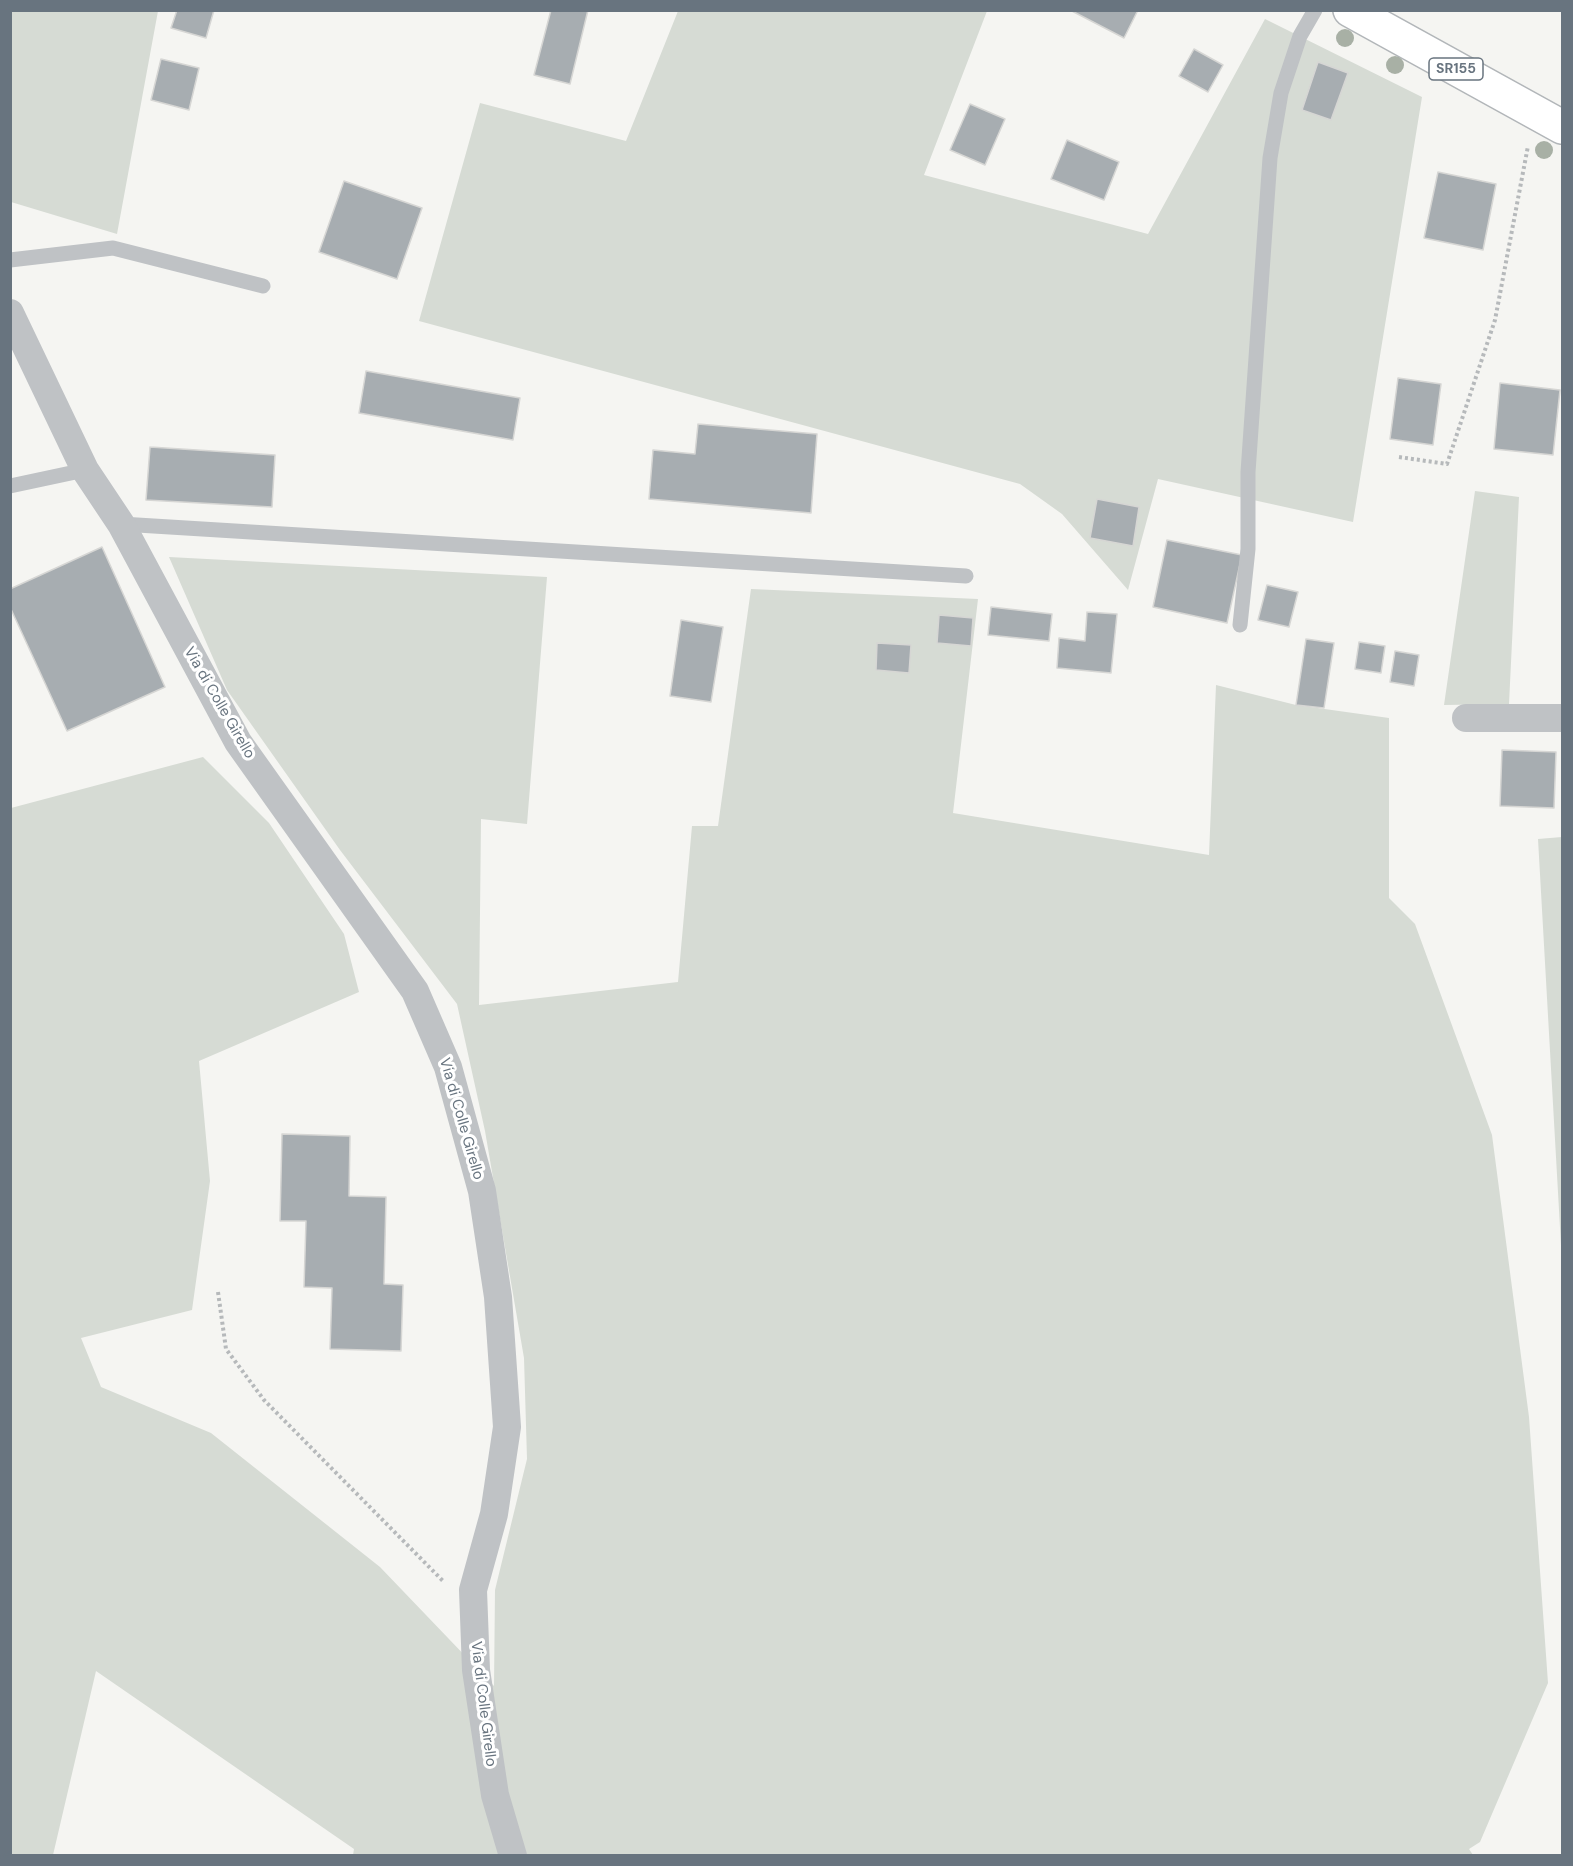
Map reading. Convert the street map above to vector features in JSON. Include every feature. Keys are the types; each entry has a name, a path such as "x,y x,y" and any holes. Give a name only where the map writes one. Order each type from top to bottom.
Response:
{"main road":[{"name":"SR155","path":"1350,10 1563,127"}],"street":[{"name":"Via di Colle Girello","path":"10,313 85,470 121,524 238,742 415,991 447,1067 482,1191 498,1297 507,1426 494,1514 473,1590 476,1670 495,1795 513,1856"},
{"path":"1466,718 1563,718"}],"lane":[{"path":"1240,625 1248,549 1248,472 1270,158 1281,93 1300,36 1315,10"},
{"path":"10,260 113,248 263,286"},
{"path":"10,486 85,470"},
{"path":"121,524 966,576"}],"path":[{"path":"1399,457 1447,464 1495,320 1534,112"},
{"path":"218,1292 226,1349 264,1400 474,1613"}],"shaded area":[{"path":"10,11 158,11 117,234 11,202"},
{"path":"678,11 987,11 924,175 1148,234 1265,19 1422,97 1353,522 1158,479 1128,590 1062,514 1020,484 419,321 480,103 626,141"},
{"path":"1475,491 1519,497 1509,704 1444,705"},
{"path":"169,557 547,577 527,824 481,819 479,1005 678,982 692,826 718,826 751,589 978,599 953,813 1209,855 1216,685 1296,705 1389,718 1389,898 1415,924 1492,1135 1529,1417 1548,1683 1480,1842 1469,1849 1473,1855 353,1855 354,1849 96,1671 53,1855 11,1856 11,808 203,757 269,823 344,934 359,992 199,1061 210,1181 192,1310 81,1338 101,1387 211,1433 380,1567 494,1686 495,1590 527,1459 524,1358 485,1131 457,1004 340,850 227,690"},
{"path":"1562,837 1562,1263 1538,839"}],"building":[{"path":"177,10 214,10 206,38 171,28"},
{"path":"551,10 588,10 570,84 534,75"},
{"path":"1070,10 1138,10 1124,38"},
{"path":"1194,49 1223,65 1208,92 1179,76"},
{"path":"161,59 199,68 189,110 151,100"},
{"path":"1318,62 1348,73 1331,120 1302,110"},
{"path":"970,104 1005,119 985,165 950,150"},
{"path":"1067,140 1119,162 1104,200 1051,179"},
{"path":"1438,172 1496,184 1483,250 1424,238"},
{"path":"344,181 422,208 397,279 319,252"},
{"path":"366,371 520,398 513,440 359,413"},
{"path":"1398,378 1441,384 1433,445 1390,439"},
{"path":"1500,383 1560,390 1553,455 1494,449"},
{"path":"698,424 817,434 811,513 649,499 653,450 695,454"},
{"path":"150,447 275,455 272,507 146,500"},
{"path":"1097,499 1139,507 1133,546 1090,538"},
{"path":"1167,540 1242,555 1227,623 1153,607"},
{"path":"102,547 165,687 67,731 10,607 10,589"},
{"path":"1267,585 1298,592 1289,627 1258,620"},
{"path":"991,607 1052,614 1049,641 988,635"},
{"path":"1087,612 1117,614 1111,673 1057,668 1059,638 1085,641"},
{"path":"939,615 973,618 971,646 937,643"},
{"path":"681,620 723,627 711,702 670,696"},
{"path":"1306,639 1334,643 1324,708 1296,705"},
{"path":"1359,642 1385,646 1381,673 1355,669"},
{"path":"877,643 911,645 909,673 876,670"},
{"path":"1395,651 1419,655 1414,686 1390,682"},
{"path":"1502,750 1556,752 1554,808 1500,806"},
{"path":"282,1134 350,1136 349,1196 386,1197 384,1284 403,1285 401,1351 330,1349 332,1288 304,1287 306,1221 280,1221"}]}
